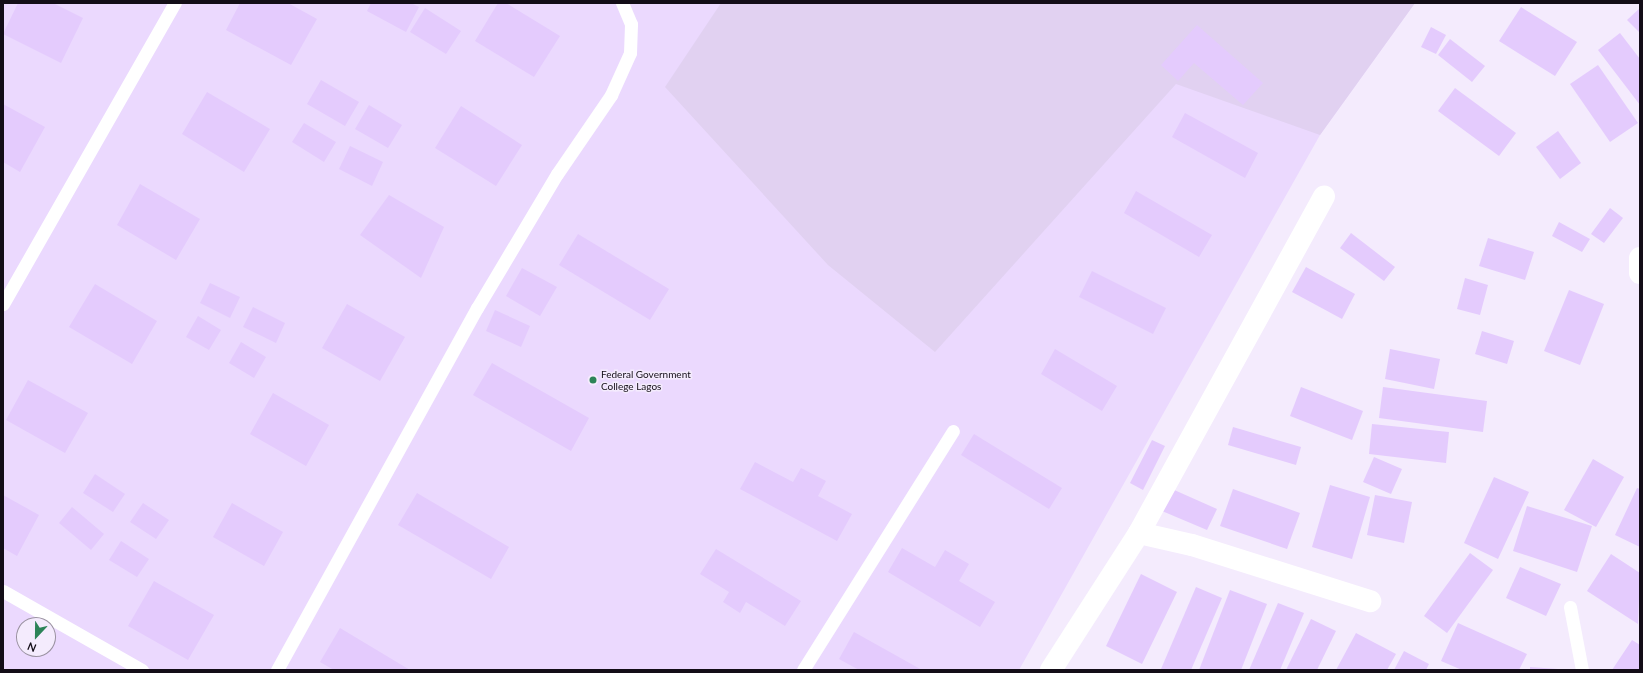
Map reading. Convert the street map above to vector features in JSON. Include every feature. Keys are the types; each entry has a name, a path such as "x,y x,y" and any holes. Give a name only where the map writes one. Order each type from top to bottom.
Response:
{"street":[{"path":"1051,670 1139,533 1324,197"},
{"path":"1640,258 1640,273"},
{"path":"1139,533 1192,545 1370,601"}],"lane":[{"path":"3,304 175,3"},
{"path":"277,670 477,308 557,174 611,95 630,53 631,24 622,3"},
{"path":"803,670 953,432"},
{"path":"3,591 142,670"},
{"path":"1570,608 1582,670"}],"shaded area":[{"name":"Federal Government College Lagos","path":"3,3 1415,3 1320,135 1019,670 3,670"},
{"path":"721,3 1415,3 1320,135 1176,84 935,352 828,265 665,87"}],"building":[{"path":"18,3 53,3 83,18 61,63 3,34"},
{"path":"240,3 288,3 317,19 291,65 226,30"},
{"path":"371,3 411,3 419,7 406,32 367,11"},
{"path":"498,3 506,3 560,36 534,77 475,41"},
{"path":"1521,7 1577,42 1555,76 1499,41"},
{"path":"425,8 461,31 446,54 410,32"},
{"path":"1640,8 1640,33 1627,20"},
{"path":"1197,25 1263,83 1243,105 1194,63 1178,81 1161,65"},
{"path":"1431,27 1446,35 1436,54 1421,47"},
{"path":"1620,33 1640,59 1640,105 1598,50"},
{"path":"1450,39 1485,66 1472,82 1438,55"},
{"path":"1598,65 1638,123 1610,142 1570,84"},
{"path":"321,80 359,102 345,126 307,104"},
{"path":"1455,88 1516,133 1499,156 1438,111"},
{"path":"207,92 270,129 244,172 182,134"},
{"path":"3,104 45,127 20,172 3,162"},
{"path":"369,105 402,125 388,148 355,129"},
{"path":"461,106 522,145 496,186 435,148"},
{"path":"1185,113 1258,153 1245,178 1172,137"},
{"path":"304,123 336,142 324,162 292,142"},
{"path":"1558,131 1581,163 1560,179 1536,147"},
{"path":"350,146 383,162 372,186 339,169"},
{"path":"140,184 200,219 176,260 117,225"},
{"path":"1136,191 1212,235 1199,257 1124,213"},
{"path":"389,195 444,227 421,278 360,235"},
{"path":"1610,208 1623,218 1604,243 1591,234"},
{"path":"1559,222 1590,239 1582,252 1552,236"},
{"path":"1351,233 1395,267 1384,281 1340,248"},
{"path":"578,234 669,289 650,320 559,265"},
{"path":"1488,238 1534,252 1525,280 1479,266"},
{"path":"1306,267 1355,294 1342,319 1292,292"},
{"path":"522,268 557,287 540,316 506,296"},
{"path":"1092,271 1166,308 1153,334 1079,297"},
{"path":"1465,278 1488,285 1480,315 1457,309"},
{"path":"210,283 240,297 230,318 200,303"},
{"path":"95,284 157,321 132,364 69,327"},
{"path":"1569,290 1604,304 1580,365 1544,351"},
{"path":"347,304 405,337 380,381 322,348"},
{"path":"253,307 285,323 276,343 243,327"},
{"path":"495,310 530,326 521,347 486,331"},
{"path":"198,316 221,330 209,350 186,337"},
{"path":"1482,331 1514,341 1507,364 1475,354"},
{"path":"241,342 266,357 254,378 229,363"},
{"path":"1055,349 1117,386 1102,411 1041,374"},
{"path":"1390,349 1440,359 1434,389 1385,379"},
{"path":"492,363 589,418 571,451 473,395"},
{"path":"28,380 88,413 65,453 6,420"},
{"path":"1301,387 1363,411 1352,440 1290,416"},
{"path":"1383,387 1487,401 1483,432 1379,418"},
{"path":"273,393 329,425 306,466 250,434"},
{"path":"1372,424 1449,432 1446,463 1369,454"},
{"path":"1233,427 1301,447 1296,465 1228,445"},
{"path":"974,434 1062,488 1049,509 961,455"},
{"path":"1152,440 1165,446 1143,490 1130,483"},
{"path":"1374,457 1402,469 1391,494 1363,482"},
{"path":"1593,459 1624,477 1596,527 1564,510"},
{"path":"755,462 793,482 801,468 826,481 818,496 852,514 837,541 740,489"},
{"path":"95,474 125,494 113,512 83,493"},
{"path":"1494,477 1529,492 1498,559 1464,543"},
{"path":"1330,485 1370,497 1352,559 1312,547"},
{"path":"1637,488 1640,489 1640,547 1615,535"},
{"path":"1172,489 1217,509 1207,530 1162,511"},
{"path":"1233,489 1300,513 1287,549 1220,526"},
{"path":"417,493 509,547 491,579 398,525"},
{"path":"3,495 39,515 17,556 3,548"},
{"path":"1375,495 1412,502 1404,543 1367,535"},
{"path":"143,503 169,520 156,539 130,522"},
{"path":"232,503 283,532 264,566 213,537"},
{"path":"1527,506 1592,526 1577,572 1513,551"},
{"path":"72,507 104,534 91,550 59,523"},
{"path":"121,541 149,559 137,577 109,560"},
{"path":"902,548 935,567 945,550 969,564 959,581 995,602 980,627 888,572"},
{"path":"716,549 801,601 785,626 746,602 740,613 723,602 729,592 700,574"},
{"path":"1470,553 1493,570 1447,633 1424,616"},
{"path":"1611,554 1640,573 1638,624 1587,591"},
{"path":"1520,567 1561,584 1546,616 1506,598"},
{"path":"1141,574 1177,592 1142,664 1106,646"},
{"path":"154,581 214,615 188,660 128,626"},
{"path":"1196,587 1222,598 1191,670 1161,669"},
{"path":"1230,590 1267,604 1241,670 1199,670"},
{"path":"1278,603 1304,613 1280,670 1249,670"},
{"path":"1311,619 1336,631 1317,670 1286,670"},
{"path":"1458,623 1527,654 1519,670 1462,670 1441,661"},
{"path":"340,628 410,670 334,670 320,662"},
{"path":"854,632 922,670 859,670 839,659"},
{"path":"1356,633 1396,654 1387,670 1336,670"},
{"path":"1632,640 1640,645 1640,670 1612,670"},
{"path":"1404,651 1429,664 1426,670 1394,670"},
{"path":"1530,667 1558,669 1558,670 1530,670"}],"place":[{"name":"Federal Government College Lagos","path":"593,380"}]}
